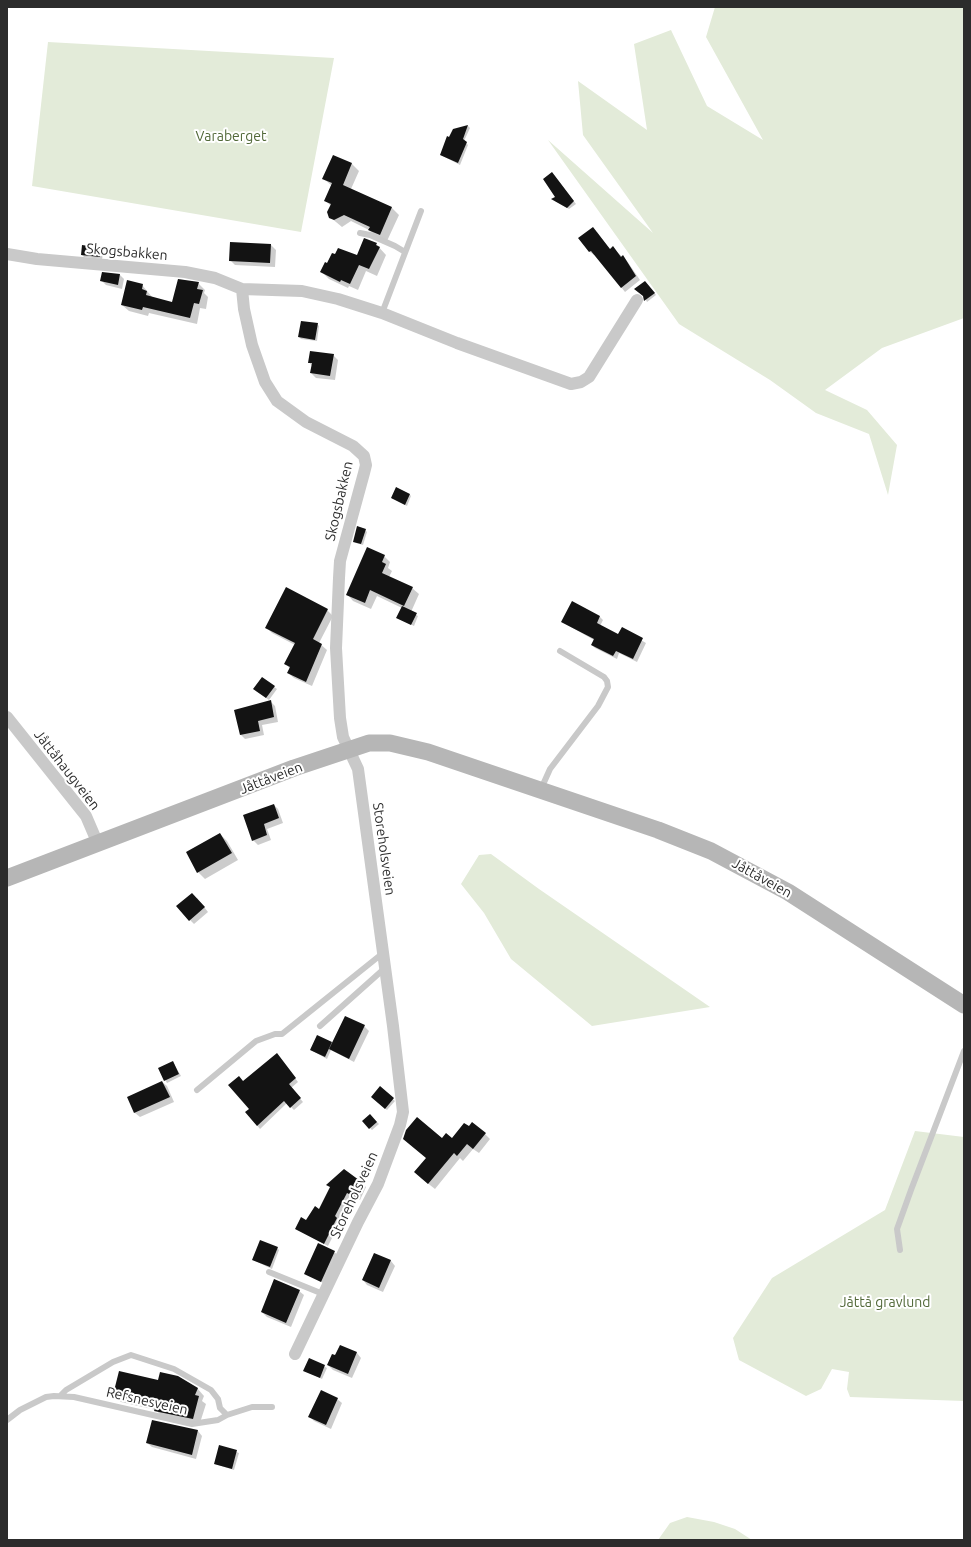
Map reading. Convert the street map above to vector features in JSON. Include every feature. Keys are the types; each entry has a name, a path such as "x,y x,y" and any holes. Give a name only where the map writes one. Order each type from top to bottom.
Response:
{"main road":[{"name":"Jåttåveien","path":"7,878 294,768 369,743 390,743 428,752 658,830 718,854 788,892 964,1005"}],"street":[{"name":"Skogsbakken","path":"7,254 37,259 185,272 215,278 242,289 302,291 338,299 382,313 457,343 571,384 581,382 589,377 637,300"},
{"name":"Skogsbakken","path":"242,289 244,309 252,345 265,382 277,401 306,422 353,446 364,456 366,465 340,561 338,590 336,648 340,718 343,737 349,750"},
{"name":"Jåttåhaugveien","path":"7,717 86,816 98,844"},
{"name":"Storeholsveien","path":"295,1354 378,1184 400,1125 403,1112 358,769 349,750"}],"lane":[{"path":"382,313 421,212"},
{"path":"360,233 383,240 405,252"},
{"path":"541,791 550,769 598,706 608,687 604,677 560,651"},
{"path":"197,1090 256,1041 275,1034 282,1034 382,953"},
{"path":"320,1026 385,968"},
{"path":"900,1250 898,1229 964,1051"},
{"path":"269,1272 323,1294"},
{"name":"Refsnesveien","path":"60,1396 66,1390 113,1362 131,1356 174,1369 211,1390 218,1399 220,1408 227,1415"},
{"name":"Refsnesveien","path":"7,1420 20,1410 46,1397 60,1396 74,1397 192,1424 218,1420 227,1415 252,1408 272,1407"}],"green space":[{"path":"715,7 964,7 964,318 882,348 825,390 867,410 897,445 888,495 869,434 816,413 770,380 679,324 548,140 653,233 583,135 578,81 647,130 634,44 671,30 707,106 763,140 706,37"},
{"name":"Varaberget","path":"48,42 334,58 301,232 32,186"},
{"path":"491,854 539,889 710,1007 592,1026 511,959 484,913 461,884 479,855"},
{"name":"Jåttå gravlund","path":"915,1131 964,1137 964,1401 850,1397 847,1389 849,1372 832,1369 821,1389 806,1396 739,1360 733,1338 772,1278 885,1210"},
{"path":"687,1517 714,1522 735,1529 752,1540 658,1540 670,1523"}],"building":[{"path":"468,125 463,139 467,142 458,163 440,155 447,136 449,137 453,129"},
{"path":"333,155 352,163 343,185 392,207 380,235 368,230 370,227 344,215 334,220 329,218 327,212 331,204 324,201 332,183 322,179"},
{"path":"552,172 574,201 567,208 551,199 555,197 543,179"},
{"path":"593,227 610,249 613,246 621,257 623,255 636,276 621,288 591,251 589,252 578,238"},
{"path":"364,238 377,243 376,245 380,247 369,269 359,265 350,284 341,280 340,282 320,272 325,262 327,263 332,253 335,254 338,248 357,255"},
{"path":"230,242 271,244 270,263 229,261"},
{"path":"82,245 102,248 100,257 81,255"},
{"path":"102,272 120,274 118,285 100,281"},
{"path":"178,279 199,282 197,289 203,290 199,304 194,303 190,318 143,307 142,310 121,305 127,280 143,284 142,289 147,291 146,295 172,302"},
{"path":"645,281 655,293 644,301 643,296 634,289"},
{"path":"301,321 318,323 315,340 298,337"},
{"path":"310,351 334,354 330,376 310,373 312,363 308,363"},
{"path":"396,487 410,494 405,505 391,498"},
{"path":"357,526 366,529 361,544 353,542"},
{"path":"367,547 385,555 382,562 386,564 382,573 413,587 404,606 370,590 365,603 346,595"},
{"path":"286,587 328,609 313,639 322,644 306,682 287,673 290,667 284,664 295,643 265,628"},
{"path":"572,601 600,616 597,623 618,634 622,627 643,638 633,659 616,651 613,656 591,645 594,639 561,622"},
{"path":"402,606 417,613 411,625 396,618"},
{"path":"262,677 275,686 266,698 253,689"},
{"path":"271,700 274,717 258,721 260,731 240,735 234,710"},
{"path":"274,804 279,818 264,824 267,835 252,841 243,815"},
{"path":"220,833 232,853 197,873 186,852"},
{"path":"192,893 205,907 189,921 176,906"},
{"path":"345,1016 365,1025 349,1059 329,1049"},
{"path":"317,1035 332,1042 325,1057 310,1050"},
{"path":"277,1053 296,1078 289,1084 301,1098 290,1108 284,1101 257,1126 245,1112 249,1109 228,1085 239,1076 243,1081"},
{"path":"173,1061 179,1074 164,1081 158,1068"},
{"path":"162,1081 170,1097 134,1113 127,1097"},
{"path":"380,1086 394,1098 385,1109 371,1097"},
{"path":"370,1114 377,1122 369,1129 362,1121"},
{"path":"417,1117 442,1138 446,1133 452,1138 464,1123 469,1126 472,1122 486,1133 473,1149 467,1144 457,1156 454,1153 428,1184 414,1172 426,1158 403,1139 406,1130"},
{"path":"344,1169 363,1183 357,1198 347,1193 335,1216 337,1218 324,1244 295,1229 301,1217 306,1220 315,1206 319,1209 330,1187 326,1185"},
{"path":"260,1240 278,1247 270,1267 252,1260"},
{"path":"318,1243 335,1251 321,1282 304,1274"},
{"path":"374,1253 391,1260 379,1288 362,1280"},
{"path":"274,1279 300,1290 286,1323 261,1312"},
{"path":"340,1345 357,1352 348,1374 327,1365 332,1354 335,1355"},
{"path":"309,1358 325,1365 320,1378 303,1371"},
{"path":"119,1371 158,1380 160,1372 178,1376 198,1388 195,1395 199,1396 193,1419 154,1411 156,1406 113,1395"},
{"path":"321,1390 338,1398 326,1425 308,1417"},
{"path":"152,1420 198,1430 192,1455 146,1443"},
{"path":"219,1445 237,1450 232,1469 214,1464"}]}
